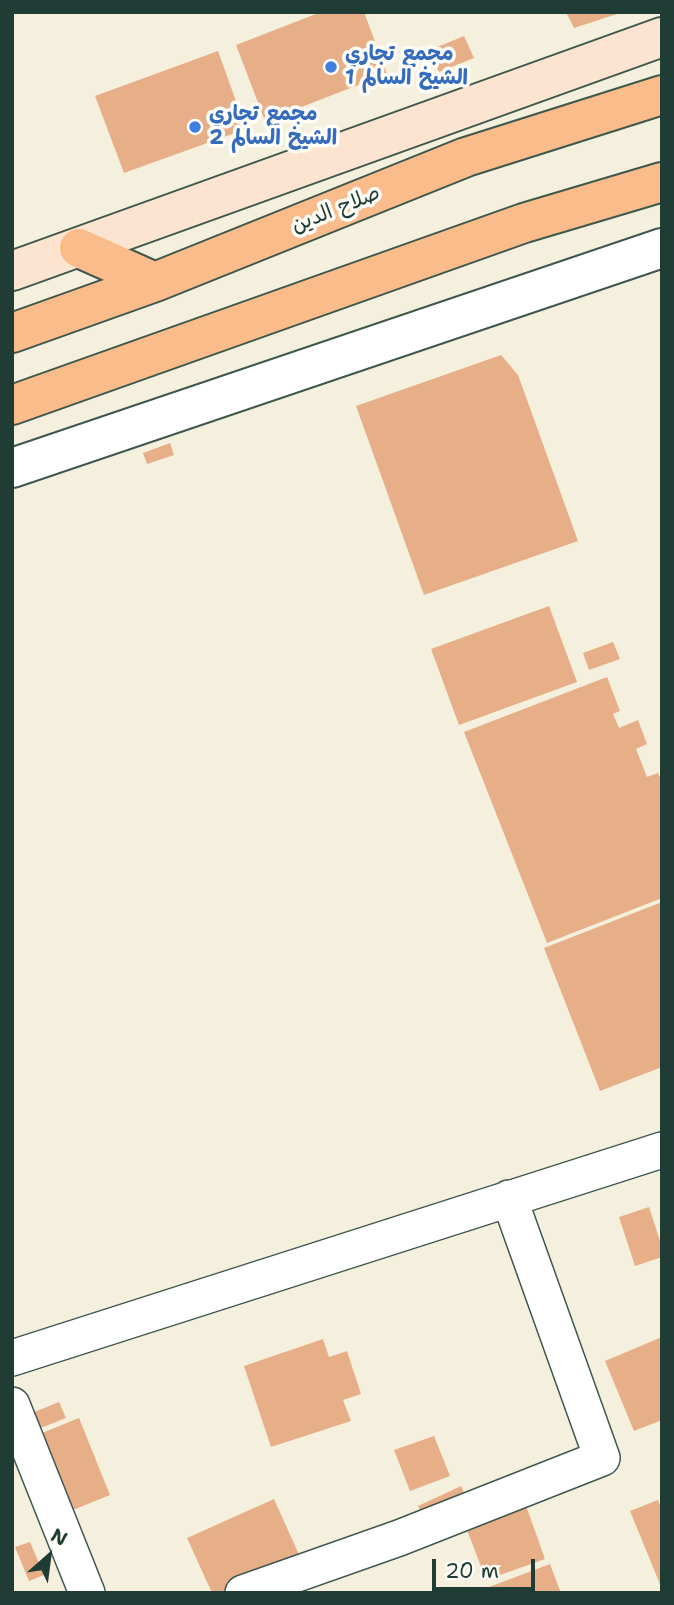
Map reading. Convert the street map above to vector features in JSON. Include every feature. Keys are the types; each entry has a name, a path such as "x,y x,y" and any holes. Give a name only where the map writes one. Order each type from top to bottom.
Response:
{"highway":[{"name":"صلاح الدين","path":"12,332 155,282 466,157 662,95"},
{"path":"12,405 524,223 662,182"},
{"path":"79,248 155,282"}],"main road":[{"path":"12,271 662,37"}],"street":[{"path":"12,468 662,248"},
{"path":"12,1358 662,1150"},
{"path":"243,1593 400,1538 603,1458 509,1198"},
{"path":"12,1405 87,1593"}],"building":[{"path":"321,12 364,12 387,74 265,121 236,45"},
{"path":"566,12 620,12 620,13 574,28"},
{"path":"464,36 474,58 439,72 430,50"},
{"path":"218,51 246,129 124,173 95,96"},
{"path":"501,355 518,375 578,541 424,595 356,406"},
{"path":"170,443 174,455 147,464 143,453"},
{"path":"549,606 577,682 459,725 431,649"},
{"path":"613,642 620,659 589,670 583,653"},
{"path":"607,677 620,711 613,714 619,728 638,720 647,744 636,749 647,777 658,773 662,782 662,898 547,943 464,732"},
{"path":"662,902 662,1067 600,1091 544,948"},
{"path":"649,1207 662,1247 662,1257 635,1266 619,1217"},
{"path":"662,1337 662,1420 634,1431 605,1361"},
{"path":"323,1339 329,1357 347,1351 361,1394 343,1400 351,1421 271,1447 244,1366"},
{"path":"59,1402 66,1418 38,1429 32,1413"},
{"path":"79,1418 110,1495 73,1510 42,1433"},
{"path":"434,1436 450,1476 410,1491 394,1450"},
{"path":"461,1486 469,1505 427,1524 418,1506"},
{"path":"274,1499 301,1559 227,1593 212,1593 187,1538"},
{"path":"524,1500 545,1559 486,1580 464,1522"},
{"path":"658,1500 662,1510 662,1589 630,1511"},
{"path":"30,1542 44,1575 29,1581 15,1547"},
{"path":"550,1564 561,1593 491,1593 489,1587"}],"place":[{"name":"مجمع تجاري الشيخ السالم 1","path":"331,67"},
{"name":"مجمع تجاري الشيخ السالم 2","path":"195,127"}]}
